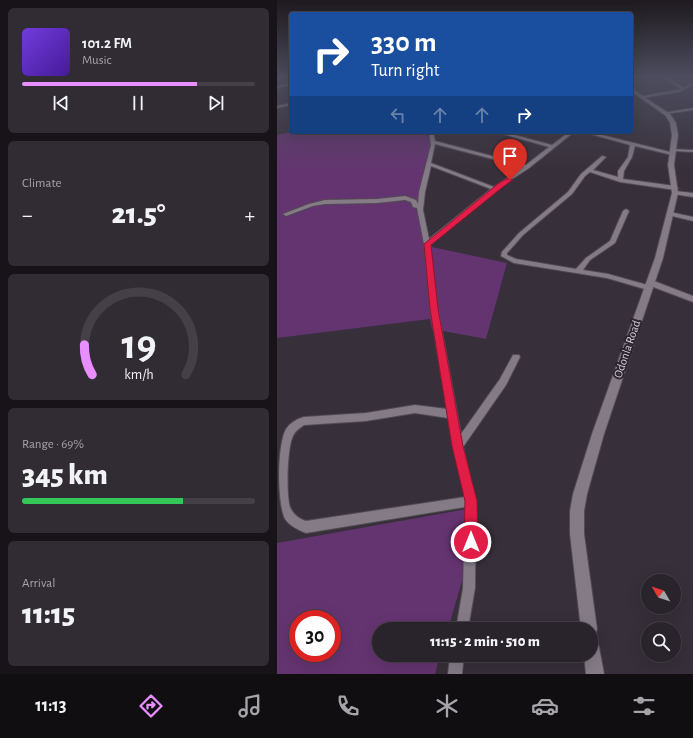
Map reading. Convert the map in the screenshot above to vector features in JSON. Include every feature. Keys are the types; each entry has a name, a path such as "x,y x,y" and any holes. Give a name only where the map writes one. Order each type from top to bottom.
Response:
{"street":[{"name":"Odonla Road","path":"588,622 577,534 577,511 580,494 598,434 649,286 670,214 675,191 671,165 675,134 673,123 660,109"},
{"path":"665,113 690,109"},
{"path":"431,134 433,142 422,192 420,210 427,244 434,309 452,414 471,501 469,588 463,622"},
{"path":"505,134 553,147"},
{"path":"427,244 496,189 569,134"},
{"path":"593,134 673,152 693,151"},
{"path":"433,142 527,167"},
{"path":"620,180 621,171 630,157 633,144"},
{"path":"604,157 583,175 569,193 521,234 504,252 504,256 507,259 514,261 608,276 693,299"},
{"path":"429,164 496,189"},
{"path":"589,170 620,180 693,195"},
{"path":"286,214 311,205 325,202 377,201 405,198 414,201 415,206 420,206"},
{"path":"578,271 589,259 613,242 626,211"},
{"path":"670,214 693,220"},
{"path":"458,446 503,382 516,357"},
{"path":"452,414 415,409 366,417 304,421 299,423 288,434 286,441 283,461 284,504 292,519 298,524 306,527 471,501"},
{"path":"455,674 456,662"},
{"path":"593,662 595,674"}],"shaded area":[{"path":"289,132 289,134 427,134 431,143 422,212 432,247 507,263 486,339 432,329 430,319 277,338 277,135"},
{"path":"467,509 462,581 450,622 372,622 372,662 438,662 435,674 277,674 277,543"}],"route":[{"path":"471,542 471,501 458,446 434,309 427,244 449,228 501,184 510,180"}]}
